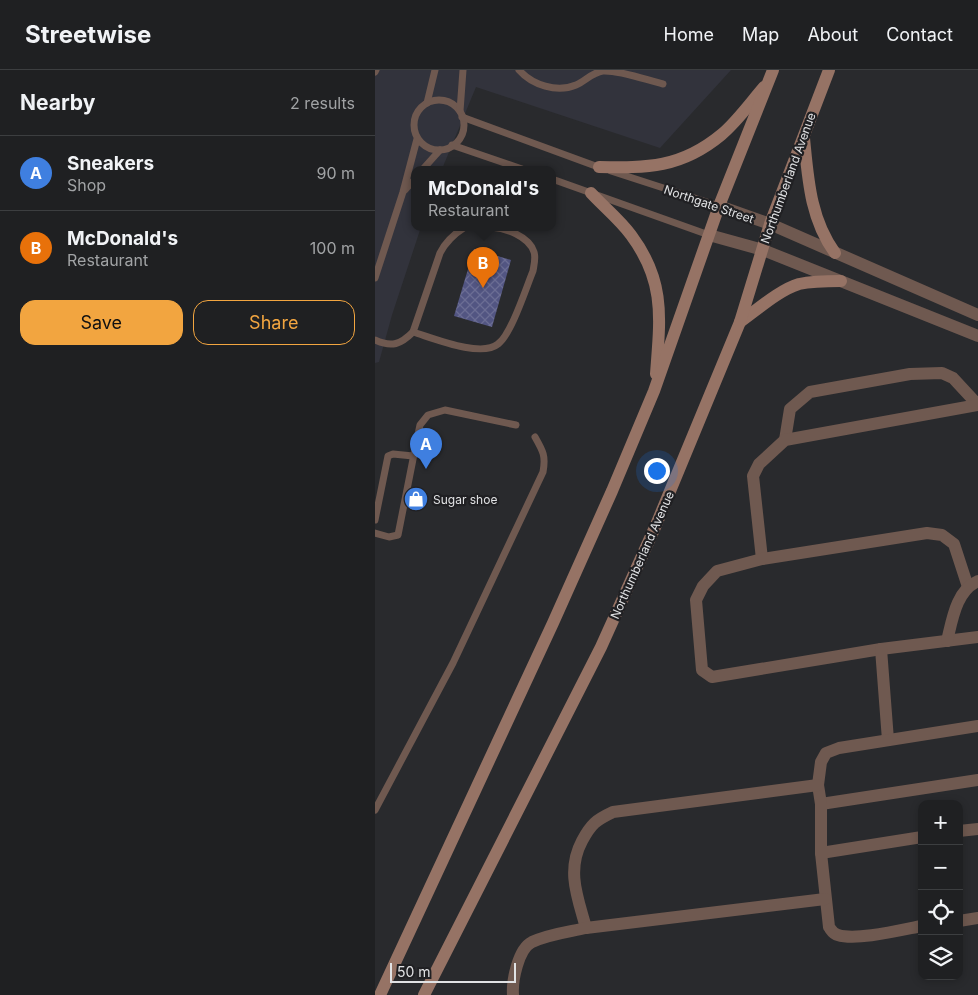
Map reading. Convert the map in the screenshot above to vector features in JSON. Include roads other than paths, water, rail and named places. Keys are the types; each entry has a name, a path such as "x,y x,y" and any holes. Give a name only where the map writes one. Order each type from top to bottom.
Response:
{"main road":[{"name":"Northumberland Avenue","path":"424,995 601,647 656,525 740,322 769,224 829,70"},
{"path":"599,167 638,168 673,162 695,153 722,135 772,75"},
{"path":"380,995 553,623 612,491 654,391 719,206 772,75"},
{"path":"804,135 809,186 814,209 821,230 835,252"},
{"path":"591,193 630,234 647,260 657,287 659,322 654,391"},
{"path":"740,322 797,285 815,281 841,281"}],"street":[{"name":"Northgate Street","path":"719,206 769,224 978,315"},
{"path":"709,235 762,250 978,336"},
{"path":"785,440 791,410 810,392 910,374 942,373 953,378 978,405"},
{"path":"762,559 753,476 759,464 785,440 978,405"},
{"path":"947,641 953,615 973,584 954,544 943,535 927,533 762,559 717,571 703,586 696,600 702,670 712,676 881,649 947,641 978,637"},
{"path":"881,649 888,740"},
{"path":"918,927 852,937 839,936 833,933 829,927 821,853 821,804 818,785 821,762 826,753 839,748 978,726"},
{"path":"821,804 978,780"},
{"path":"586,928 574,882 574,867 577,850 597,819 613,812 818,785"},
{"path":"963,831 978,829"},
{"path":"821,853 918,838"},
{"path":"513,995 512,983 525,949 531,942 552,935 586,928 825,899"},
{"path":"963,920 978,918"}],"lane":[{"path":"435,70 427,103 417,111 413,126 417,139 425,146 440,150"},
{"path":"426,166 440,150 452,145 461,136 464,128 461,114 463,70"},
{"path":"519,70 538,83 564,89 577,85 604,71 663,84"},
{"name":"Northgate Street","path":"427,103 437,100 446,101 454,105 461,114 599,167 719,206"},
{"path":"375,278 403,192 417,139"},
{"path":"452,145 513,166"},
{"path":"556,180 709,235"},
{"path":"403,192 411,183"},
{"path":"375,340 392,345 403,342 413,332 440,253 453,235 459,231"},
{"path":"413,332 468,348 490,349 499,344 507,334 533,271 534,253 527,240 505,231"},
{"path":"375,533 389,537 398,535 420,426 428,414 445,410 516,425"},
{"path":"375,810 453,663 543,472 545,460 542,449 535,437"},
{"path":"375,520 388,456 393,454 413,456"}],"place":[{"name":"McDonald's","path":"483,288"},
{"name":"Sneakers","path":"426,469"},
{"name":"Sugar shoe","path":"416,499"}]}
